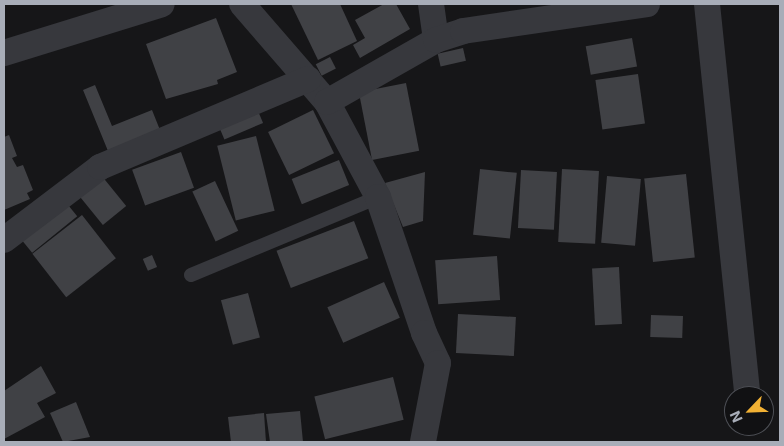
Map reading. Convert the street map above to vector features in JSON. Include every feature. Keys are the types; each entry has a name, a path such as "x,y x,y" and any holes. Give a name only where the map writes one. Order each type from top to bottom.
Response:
{"street":[{"path":"4,53 162,4"},
{"path":"242,4 327,102 378,197 438,363 423,442"},
{"path":"431,4 436,40"},
{"path":"327,102 436,40 510,21 647,4"},
{"path":"707,4 746,386"},
{"path":"4,240 100,168 308,79"}],"lane":[{"path":"191,275 378,197"}],"building":[{"path":"291,4 340,4 357,41 318,60"},
{"path":"384,4 396,4 410,29 360,58 353,45 365,38 355,20"},
{"path":"216,18 237,72 217,80 218,84 166,99 146,44"},
{"path":"632,38 637,67 591,75 586,46"},
{"path":"463,48 466,61 441,67 438,54"},
{"path":"330,57 336,69 322,76 316,64"},
{"path":"638,74 645,124 602,129 595,80"},
{"path":"406,83 419,151 372,160 359,92"},
{"path":"95,85 112,126 152,110 160,130 108,151 83,90"},
{"path":"313,110 334,153 289,175 268,132"},
{"path":"258,111 263,123 224,139 219,127"},
{"path":"9,135 17,156 12,158 17,167 23,165 33,190 27,193 30,199 4,210 4,137"},
{"path":"256,136 275,211 236,220 217,146"},
{"path":"181,152 194,188 145,205 132,170"},
{"path":"339,160 349,185 302,204 292,179"},
{"path":"480,169 517,173 510,239 473,235"},
{"path":"562,169 599,171 595,244 558,242"},
{"path":"521,170 557,172 554,230 518,228"},
{"path":"425,172 423,221 403,227 385,183"},
{"path":"686,174 695,258 653,262 644,178"},
{"path":"101,175 126,206 103,225 78,194"},
{"path":"607,176 641,179 635,246 601,243"},
{"path":"215,181 238,231 216,241 192,192"},
{"path":"64,200 77,216 32,253 19,237"},
{"path":"82,215 116,258 66,297 32,254"},
{"path":"354,221 368,258 291,288 277,251"},
{"path":"152,255 157,267 148,271 143,259"},
{"path":"497,256 500,300 438,304 435,260"},
{"path":"619,267 622,324 595,325 592,268"},
{"path":"384,282 400,318 343,343 327,307"},
{"path":"248,293 260,337 233,345 221,300"},
{"path":"458,314 516,317 514,356 456,353"},
{"path":"651,315 683,316 682,338 650,337"},
{"path":"41,366 56,393 37,403 45,417 4,439 4,391"},
{"path":"393,377 404,420 325,439 314,397"},
{"path":"76,402 90,437 63,442 50,413"},
{"path":"300,411 303,442 270,442 266,414"},
{"path":"264,413 266,442 231,442 228,417"}]}
